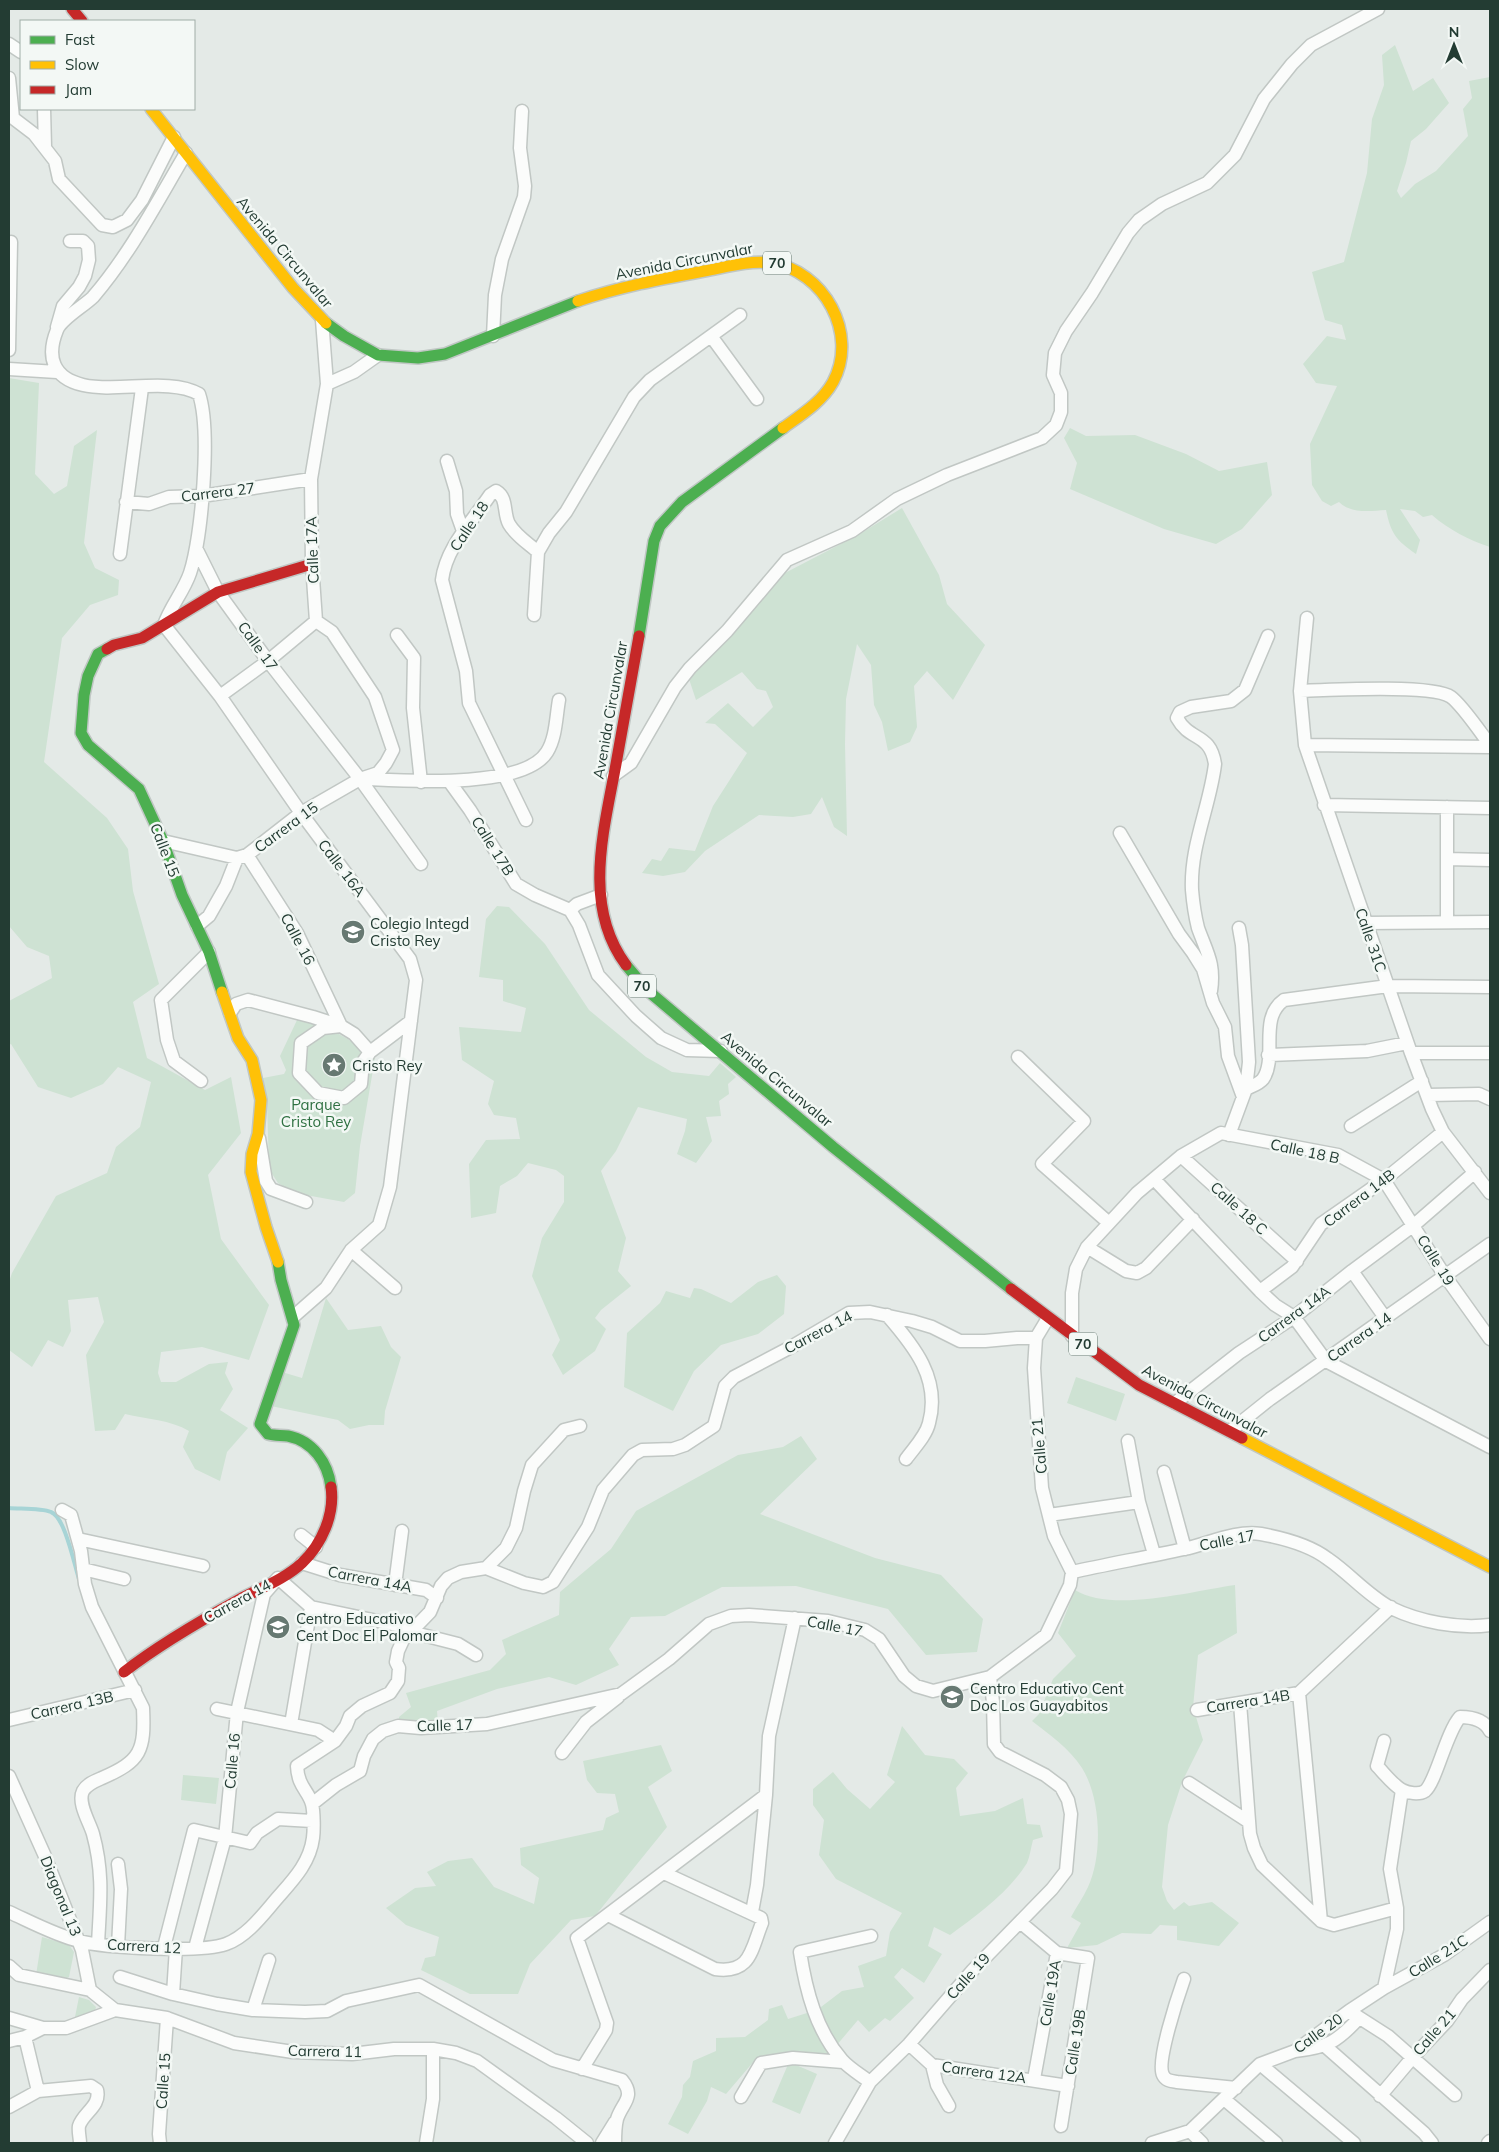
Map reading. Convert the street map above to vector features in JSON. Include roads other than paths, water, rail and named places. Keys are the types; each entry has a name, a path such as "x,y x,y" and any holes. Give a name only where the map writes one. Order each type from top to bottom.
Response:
{"main road":[{"path":"72,9 81,20"},
{"name":"Avenida Circunvalar","path":"153,110 293,288 322,320 344,336 378,355 418,358 445,354 602,293 637,284 749,262 766,261 782,264 801,272 827,297 836,313 840,332 840,357 835,376 824,395 798,417 682,502 664,518 653,539 650,573 600,853 600,895 603,917 609,939 617,956 628,970 668,1009 722,1051 833,1147 1048,1318 1139,1385 1490,1567"},
{"name":"Calle 15","path":"293,1317 281,1280 277,1254 266,1228 251,1172 252,1154 258,1134 261,1100 252,1060 238,1038 209,952 182,895 163,841 139,789 88,745 81,733 84,695 88,676 98,654 114,645 142,638 218,592 312,564"},
{"path":"278,1578 302,1563 316,1547 329,1524 332,1494 326,1467 316,1451 289,1436 271,1436 263,1431 260,1424 294,1325 293,1317"},
{"name":"Carrera 14","path":"124,1672 155,1648 278,1578"}],"street":[{"path":"613,776 631,763 675,687 690,668 727,631 787,560 852,531 897,499 947,475 1042,438 1056,425 1061,412 1061,403 1054,375 1055,353 1066,331 1128,234 1139,220 1162,204 1207,182 1235,155 1264,99 1292,64 1311,45 1378,9"},
{"path":"9,44 20,51"},
{"path":"9,78 13,118 34,134 45,147 55,161 59,179 102,225 113,227 126,220 142,200 174,137"},
{"path":"44,110 45,147"},
{"path":"493,336 495,295 502,259 524,197 525,186 520,148 522,112"},
{"path":"58,327 91,299 115,270 186,153"},
{"path":"70,241 82,241 88,246 89,260 79,288 63,306 52,352 53,364 57,372 64,378 83,385 142,388 164,386 191,389 200,394 203,431 202,496 196,548 190,574 164,625"},
{"path":"9,350 11,242"},
{"path":"534,615 538,552 549,533 566,512 634,397 650,380 740,315"},
{"name":"Calle 17A","path":"316,622 312,564 311,479 328,384 322,320"},
{"path":"711,336 757,399"},
{"path":"328,384 354,372 378,355"},
{"path":"9,369 57,372"},
{"path":"120,554 142,388"},
{"path":"447,462 456,491 457,514 463,531"},
{"name":"Carrera 27","path":"126,502 149,504 169,497 202,496 311,479"},
{"name":"Calle 18","path":"526,820 470,703 466,671 442,580 443,567 463,531 490,495 496,491 503,498 508,523 518,536 538,552"},
{"name":"Calle 17","path":"196,548 218,592 268,661 360,779 421,864"},
{"name":"Calle 31C","path":"1307,618 1300,691 1305,745 1324,805 1409,1048 1443,1132 1490,1194"},
{"path":"220,696 268,661 316,622"},
{"name":"Carrera 15","path":"163,841 242,857 301,813 360,779 378,773 386,763 394,750 375,697 332,632 316,622"},
{"name":"Calle 16A","path":"164,625 220,696 301,813 410,959 416,980 390,1187 378,1225 351,1250 326,1288 293,1317"},
{"path":"397,636 414,658 413,708 421,782"},
{"path":"1211,991 1212,963 1198,927 1192,889 1197,847 1215,764 1213,751 1208,744 1186,730 1177,718 1180,712 1191,707 1231,701 1245,690 1268,636"},
{"path":"1300,691 1420,690 1442,693 1452,698 1490,746"},
{"path":"360,779 421,782 504,776 533,765 546,754 552,742 559,700"},
{"path":"1305,745 1490,746"},
{"name":"Calle 17B","path":"449,780 516,884 535,895 570,910"},
{"path":"1324,805 1490,808"},
{"path":"1447,807 1447,922"},
{"path":"1120,833 1179,934 1203,969 1213,1003 1224,1026 1228,1056 1245,1093"},
{"path":"197,926 209,916 242,857"},
{"name":"Calle 16","path":"242,857 297,933 341,1026"},
{"path":"1447,860 1490,860"},
{"path":"600,895 577,904 570,910 598,975 636,1016 661,1038 687,1050 722,1051"},
{"path":"1365,923 1490,922"},
{"path":"1072,1336 1072,1293 1076,1269 1086,1247 1137,1192 1180,1156 1225,1134 1245,1093 1249,1062 1242,945 1239,928"},
{"path":"201,1081 174,1061 167,1040 161,1000 209,952"},
{"path":"1245,1093 1257,1085 1263,1078 1268,1055 1271,1015 1275,1006 1284,1000 1388,986 1490,987"},
{"path":"230,1013 236,1004 248,1000 313,1017 341,1026 354,1034 370,1052"},
{"path":"341,1026 323,1028 301,1042 299,1073 318,1093 344,1098 361,1084 363,1062 370,1052 412,1021"},
{"path":"1268,1055 1409,1048 1490,1053"},
{"path":"1018,1058 1084,1122 1042,1164 1109,1223"},
{"path":"1351,1126 1422,1081"},
{"path":"1428,1095 1479,1094 1490,1099"},
{"name":"Carrera 14B","path":"1260,1291 1292,1267 1321,1224 1384,1180 1443,1132"},
{"path":"258,1134 266,1181 271,1189 306,1202"},
{"name":"Calle 18 B","path":"1225,1134 1338,1155 1384,1180"},
{"name":"Calle 18 C","path":"1180,1156 1297,1260"},
{"name":"Carrera 14A","path":"1175,1403 1239,1352 1294,1317 1414,1225 1475,1172"},
{"path":"1154,1179 1260,1291 1275,1305 1294,1317 1326,1361 1490,1447"},
{"name":"Calle 19","path":"1384,1180 1445,1276 1490,1338"},
{"path":"1086,1247 1126,1271 1137,1273 1146,1268 1193,1219"},
{"name":"Carrera 14","path":"1230,1432 1270,1399 1490,1244"},
{"path":"351,1250 395,1288"},
{"path":"1352,1271 1386,1319"},
{"name":"Carrera 14","path":"486,1568 524,1583 543,1587 553,1582 588,1527 603,1490 624,1463 642,1450 673,1449 685,1445 714,1426 725,1386 734,1377 791,1347 849,1313 870,1312 887,1315 932,1327 960,1341 1036,1338"},
{"path":"887,1315 914,1346 928,1376 932,1399 930,1423 906,1458"},
{"name":"Calle 21","path":"1048,1318 1036,1338 1034,1368 1042,1488 1054,1536 1072,1572"},
{"path":"195,1948 206,1949 227,1944 250,1929 298,1873 310,1855 314,1837 312,1804 298,1780 297,1766 334,1741 346,1726 350,1716 362,1706 390,1692 398,1681 399,1668 396,1662 403,1640 430,1612 441,1586 448,1578 461,1572 486,1568 506,1548 516,1528 532,1466 564,1430 580,1426"},
{"path":"1128,1441 1139,1502 1154,1554"},
{"path":"1164,1472 1184,1549"},
{"path":"1049,1515 1139,1502"},
{"path":"62,1510 71,1515 78,1539 85,1584 92,1607 143,1708 144,1727 141,1748 126,1767 89,1784 83,1792 82,1801 93,1834 102,1879 98,1944"},
{"path":"395,1584 402,1531"},
{"name":"Calle 17","path":"312,1804 336,1785 360,1771 364,1756 373,1739 383,1730 398,1726 421,1728 487,1724 621,1694 669,1660 709,1624 731,1616 749,1615 828,1621 865,1630 878,1639 904,1676 916,1686 924,1689 933,1691 990,1676 1046,1635 1070,1584 1072,1572 1184,1549 1242,1534 1259,1534 1290,1541 1328,1558 1359,1585 1391,1607 1418,1618 1446,1625 1490,1625"},
{"path":"301,1535 316,1547"},
{"path":"78,1539 203,1566"},
{"name":"Carrera 14A","path":"302,1563 340,1575 426,1590 437,1598"},
{"path":"83,1569 124,1579"},
{"name":"Calle 16","path":"195,1948 208,1896 226,1838 237,1712 264,1594 278,1578"},
{"name":"Carrera 14","path":"278,1578 311,1607 406,1627 411,1632 458,1644 476,1655"},
{"path":"290,1724 311,1607"},
{"path":"1321,1921 1299,1693 1391,1607"},
{"path":"752,1912 757,1885 766,1795 769,1736 795,1618"},
{"name":"Calle 19","path":"834,2143 870,2082 909,2044 973,1970 1052,1889 1066,1871 1071,1814 1068,1800 1061,1787 1045,1775 1000,1752 994,1744 990,1676"},
{"name":"Carrera 13B","path":"9,1720 135,1690"},
{"name":"Carrera 14B","path":"1197,1710 1299,1693"},
{"path":"562,1753 586,1722 621,1694"},
{"path":"1240,1703 1249,1822 1254,1848 1262,1865 1321,1921 1334,1925 1397,1908"},
{"path":"217,1709 318,1730 334,1741"},
{"path":"1384,1741 1377,1766 1402,1790 1417,1794 1426,1790 1453,1725 1460,1717 1474,1718 1489,1728"},
{"name":"Diagonal 13","path":"9,1776 44,1854 82,1950 90,1990"},
{"path":"1188,1783 1249,1822"},
{"path":"1384,1988 1397,1929 1397,1908 1390,1869 1402,1790"},
{"path":"582,2069 606,2030 607,2023 577,1938 766,1795"},
{"path":"173,1994 170,1948 194,1830 250,1843 257,1833 278,1819 312,1821"},
{"path":"118,1864 121,1889 118,1946"},
{"path":"608,1915 715,1968 728,1971 745,1964 762,1923 761,1918 752,1912 664,1873"},
{"name":"Carrera 12","path":"9,1912 78,1941 118,1946 195,1948"},
{"name":"Calle 19A","path":"1020,1922 1058,1953 1034,2079"},
{"name":"Calle 21C","path":"1354,2015 1384,1988 1444,1955 1490,1922"},
{"path":"870,1936 800,1952 807,1992 829,2042 843,2062 870,2082"},
{"name":"Calle 19B","path":"1058,1953 1088,1958 1061,2126"},
{"path":"253,2010 268,1960"},
{"path":"9,1966 19,1975 90,1990 115,2010"},
{"name":"Calle 21","path":"1380,2096 1447,2021 1462,1999 1490,1970"},
{"path":"120,1977 173,1994 253,2010 304,2012 328,2011 346,2001 419,1985 553,2060 622,2080 628,2087 629,2096 617,2120 602,2143"},
{"path":"1184,1980 1164,2046 1161,2064 1163,2074 1168,2080 1177,2082 1236,2088"},
{"name":"Carrera 11","path":"9,2018 43,2028 66,2028 115,2010 167,2018 234,2043 293,2052 352,2054 394,2049 433,2049 456,2053 477,2061 556,2118 587,2143"},
{"path":"1295,2051 1325,2046 1339,2038 1354,2015"},
{"name":"Calle 20","path":"1152,2143 1190,2131 1260,2064 1295,2051 1354,2015 1378,2029 1456,2094"},
{"name":"Calle 15","path":"160,2143 158,2134 167,2018"},
{"name":"Carrera 11","path":"9,2041 25,2037 43,2028"},
{"path":"25,2037 38,2091"},
{"name":"Carrera 12A","path":"909,2044 932,2065 1034,2079 1068,2086"},
{"path":"1325,2046 1424,2133 1432,2143"},
{"path":"426,2143 433,2098 433,2049"},
{"path":"741,2097 761,2063 793,2058 843,2062"},
{"path":"1260,2064 1350,2142"},
{"path":"932,2065 937,2085 949,2106"},
{"path":"9,2107 38,2091 91,2086 97,2090 98,2095 94,2108 79,2126 80,2143"},
{"path":"1224,2099 1276,2143"},
{"path":"615,2143 617,2120"},
{"path":"1190,2131 1202,2143"}],"waterway":[{"path":"9,1508 42,1510 51,1512 56,1516 65,1531 79,1579"}],"place":[{"name":"Colegio Integd Cristo Rey","path":"353,932"},
{"name":"Cristo Rey","path":"334,1065"},
{"name":"Centro Educativo Cent Doc El Palomar","path":"278,1627"},
{"name":"Centro Educativo Cent Doc Los Guayabitos","path":"952,1697"}],"park label":[{"name":"Parque Cristo Rey","path":"316,1112"}]}
